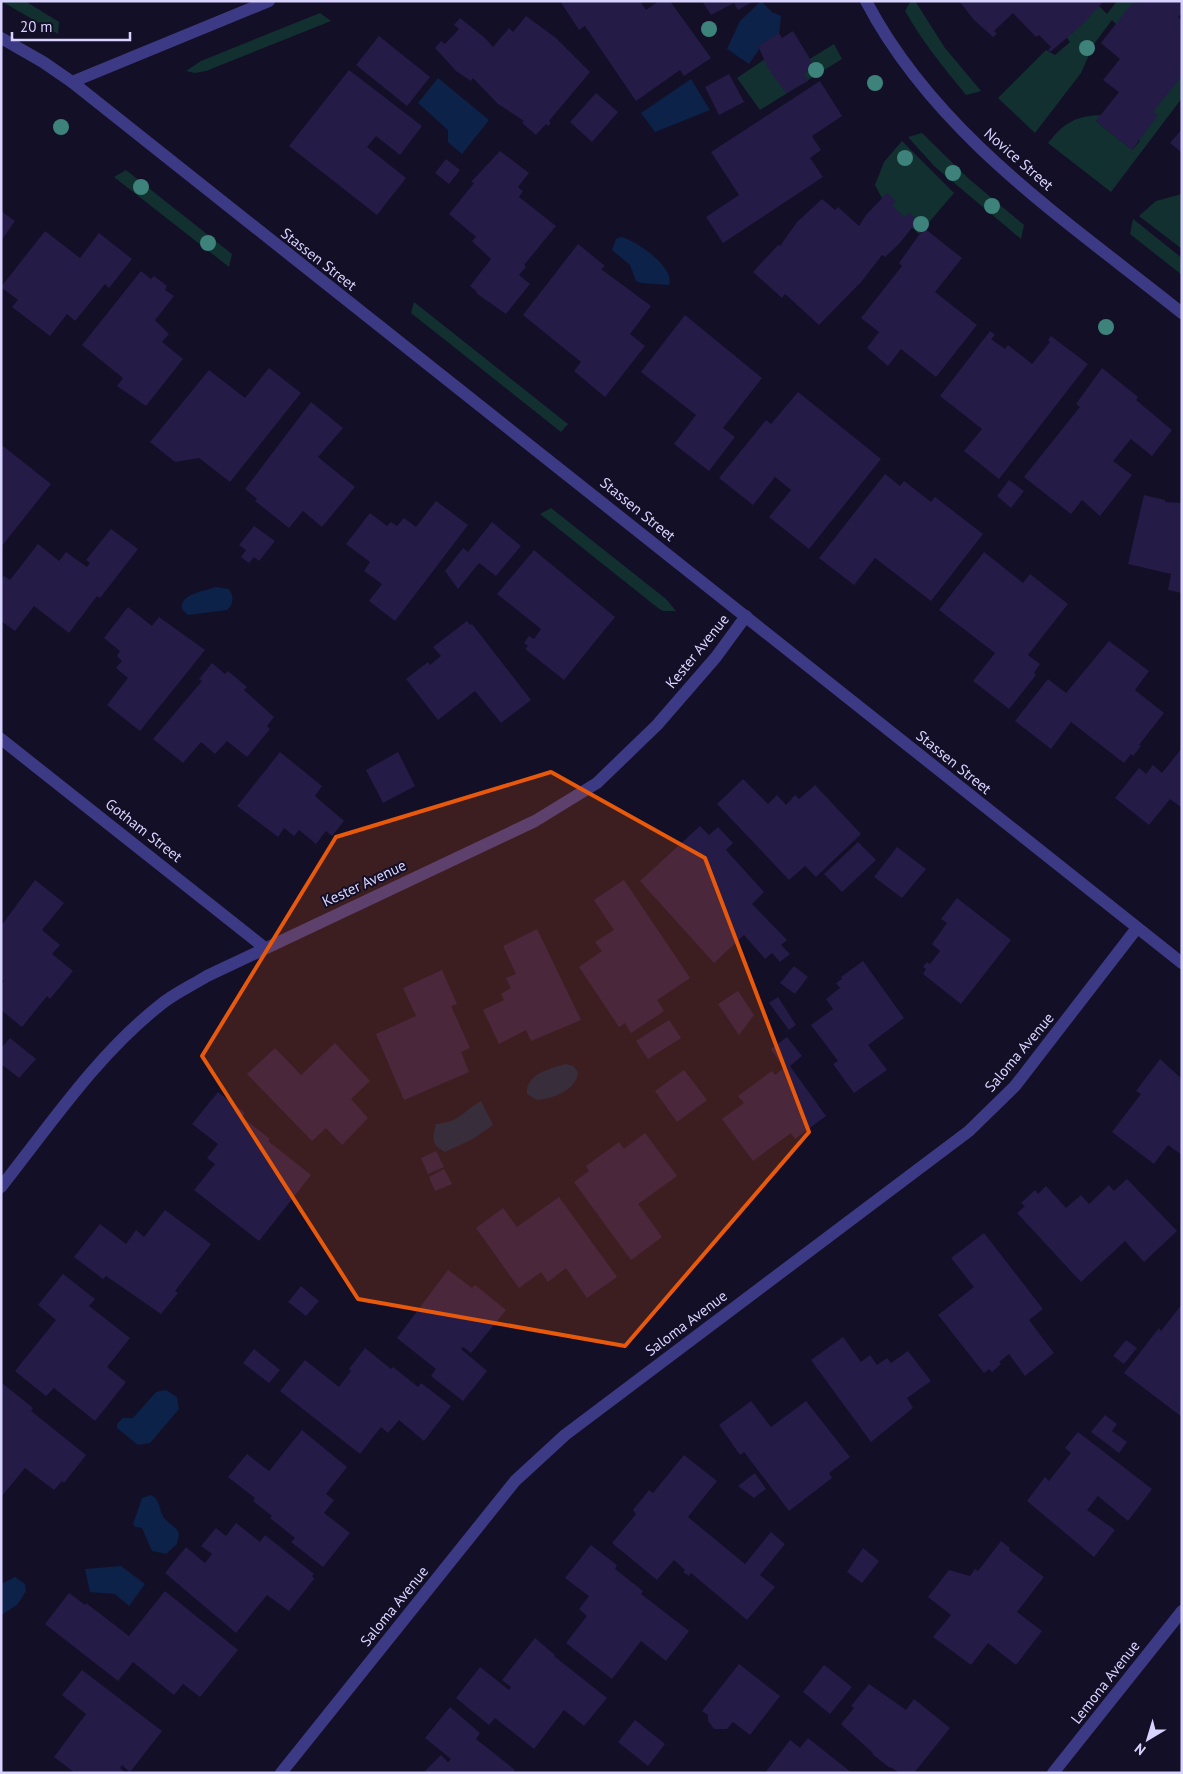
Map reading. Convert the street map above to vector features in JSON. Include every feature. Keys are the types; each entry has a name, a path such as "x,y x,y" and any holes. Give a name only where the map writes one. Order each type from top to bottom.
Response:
{"street":[{"path":"72,82 269,1"},
{"name":"Novice Street","path":"866,1 903,61 958,128 1001,168 1182,313"},
{"name":"Stassen Street","path":"1,38 43,62 72,82 1182,963"},
{"name":"Kester Avenue","path":"1,1186 118,1044 159,1006 207,976 535,821 597,783 657,725 716,657 746,616"},
{"name":"Gotham Street","path":"1,739 265,948"},
{"name":"Saloma Avenue","path":"281,1773 515,1481 564,1435 969,1131 1015,1086 1138,928"},
{"name":"Lemona Avenue","path":"1053,1773 1182,1611"}],"highlighted area":[{"path":"551,772 705,858 809,1132 625,1346 358,1299 202,1056 336,837"}],"green space":[{"path":"1,1 25,1 59,22 58,34"},
{"path":"911,1 915,1 945,48 981,91 966,95 919,33 905,11"},
{"path":"1117,1 1138,1 1119,27 1112,20 1094,44 1081,73 1035,133 998,98 1046,50 1055,55 1070,42 1065,35 1096,3 1107,14"},
{"path":"320,13 331,21 206,71 195,73 186,71 201,61"},
{"path":"834,44 842,59 760,110 737,78 768,57 800,72 808,60"},
{"path":"1182,72 1182,98 1111,192 1048,143 1059,130 1071,122 1084,117 1101,115 1096,121 1132,150 1140,141 1136,137 1150,112"},
{"path":"922,133 969,179 1024,225 1021,239 934,166 908,137"},
{"path":"902,141 954,193 919,234 884,202 875,185 884,162"},
{"path":"126,170 232,254 229,267 114,177"},
{"path":"1182,194 1182,249 1139,216 1156,201"},
{"path":"1133,219 1182,258 1182,275 1130,234"},
{"path":"414,302 568,424 561,432 411,313"},
{"path":"551,508 666,599 676,611 663,611 658,608 540,514"}],"water":[{"path":"761,1 772,12 781,16 779,35 764,42 749,64 727,49 740,21"},
{"path":"438,78 489,120 462,154 448,142 448,130 418,103"},
{"path":"691,79 710,110 655,132 641,113"},
{"path":"621,237 636,243 661,263 670,278 669,285 636,281 630,265 612,250 616,239"},
{"path":"216,587 229,589 231,592 232,603 227,610 188,615 182,609 184,600"},
{"path":"566,1064 573,1066 578,1072 577,1078 569,1089 537,1100 527,1094 527,1087 530,1081 540,1073"},
{"path":"481,1101 493,1125 473,1139 445,1152 435,1144 433,1137 436,1124 451,1121"},
{"path":"166,1390 177,1397 179,1409 150,1443 138,1445 117,1428 117,1424 123,1418 133,1418 156,1392"},
{"path":"151,1495 157,1500 165,1519 175,1527 179,1534 177,1544 166,1554 152,1551 142,1528 135,1527 133,1524 142,1498"},
{"path":"121,1566 145,1584 129,1606 115,1594 90,1592 85,1569"},
{"path":"15,1577 25,1584 26,1591 17,1605 1,1615 1,1584"}],"building":[{"path":"560,1 640,1 646,10 659,1 670,1 711,58 684,76 680,70 636,101 585,26 579,30"},
{"path":"702,1 754,1 738,10 734,3 711,15"},
{"path":"1104,1 1082,25 1050,52 1048,50 1051,47 1039,35 1036,37 1013,13 994,31 997,34 993,37 974,20 960,2"},
{"path":"1138,1 1182,1 1182,13 1178,17 1182,20 1182,76 1153,112 1158,115 1132,150 1096,121 1119,92 1103,80 1120,59 1101,43 1133,2 1136,4"},
{"path":"526,16 556,38 590,72 549,121 551,123 548,126 546,124 536,135 522,123 524,121 498,104 473,78 471,81 456,71 435,48 441,41 445,44 459,29 454,25 460,18 493,47 509,28 513,32"},
{"path":"793,31 815,67 804,74 808,81 786,93 769,70 758,46 779,33 782,38"},
{"path":"379,36 430,77 407,106 356,65"},
{"path":"349,70 422,126 400,155 376,136 367,147 406,178 377,215 289,146"},
{"path":"729,74 744,102 719,115 705,87"},
{"path":"820,81 842,116 812,136 821,150 810,158 823,177 723,243 706,217 739,195 711,152"},
{"path":"596,93 618,112 592,142 570,122"},
{"path":"1182,129 1182,153 1170,143"},
{"path":"500,151 529,173 518,187 523,191 519,197 556,226 524,265 526,267 519,275 530,284 506,314 476,293 470,286 491,259 472,241 476,237 449,214 474,183 471,182"},
{"path":"446,159 460,170 449,184 435,173"},
{"path":"887,193 896,201 892,206 905,217 909,213 918,220 899,244 885,257 882,255 862,281 819,325 785,294 782,298 753,272 778,245 780,246 797,222 822,199 835,210 838,207 859,226 866,215"},
{"path":"1,211 15,221 1,241"},
{"path":"924,228 962,258 935,292 977,325 936,377 901,349 888,366 867,348 879,332 861,318 902,266 899,263"},
{"path":"45,231 80,258 99,233 132,259 109,288 105,284 75,321 67,314 50,336 12,307 18,300 1,287"},
{"path":"578,244 605,266 601,269 651,306 630,334 645,346 605,397 574,371 581,362 523,315"},
{"path":"141,271 151,279 154,276 167,286 165,290 174,296 155,320 169,334 162,342 183,359 146,406 117,386 123,378 82,345"},
{"path":"685,315 762,378 723,428 735,437 709,471 674,444 696,415 641,372"},
{"path":"990,331 995,335 991,339 1005,349 1008,345 1032,364 1050,342 1048,340 1051,336 1088,364 999,479 964,451 982,429 940,396"},
{"path":"269,368 301,393 230,482 199,458 175,462 150,442 209,370 245,398"},
{"path":"1102,368 1138,397 1136,400 1172,430 1152,456 1131,439 1113,461 1132,475 1100,516 1082,500 1071,514 1024,477 1080,407 1076,404"},
{"path":"798,392 881,459 809,549 769,517 791,490 775,477 753,505 719,478 766,420 771,424"},
{"path":"311,402 343,428 318,457 355,487 322,527 303,511 289,528 255,501 257,499 245,489"},
{"path":"3,446 51,484 1,547 1,449"},
{"path":"885,474 900,486 904,481 931,502 935,497 983,534 931,601 875,558 854,585 819,558"},
{"path":"1009,480 1024,491 1011,508 997,496"},
{"path":"1144,495 1165,500 1165,502 1182,503 1182,593 1168,590 1171,574 1128,564"},
{"path":"436,501 468,525 395,621 369,601 382,584 364,571 370,562 346,544 370,513 387,526 391,522 397,526 404,518 416,527"},
{"path":"492,522 521,546 496,576 479,563 458,589 445,571 463,548 468,552"},
{"path":"254,526 275,541 259,561 254,557 249,563 241,557 246,550 239,545"},
{"path":"111,529 138,549 100,598 97,596 69,633 34,606 15,631 1,621 1,580 4,576 10,580 38,544 59,561 66,552 87,567 90,563 86,560"},
{"path":"534,550 615,617 564,680 525,649 528,646 524,643 529,636 534,639 541,629 497,594"},
{"path":"984,552 1023,583 1030,574 1068,604 1028,655 1040,664 1034,673 1036,675 1009,709 973,681 995,653 939,610"},
{"path":"128,607 152,626 159,617 205,650 140,731 107,705 128,678 116,668 122,661 117,656 120,651 104,638"},
{"path":"467,621 470,625 472,624 531,700 501,723 475,691 438,720 406,679 428,662 430,665 441,656 433,647"},
{"path":"1109,641 1149,671 1135,690 1164,713 1139,745 1141,746 1133,756 1131,754 1124,763 1071,722 1051,749 1015,721 1048,679 1066,693"},
{"path":"212,663 225,674 228,671 247,687 244,690 274,717 267,726 270,729 247,757 227,741 215,754 201,742 183,763 153,739 202,681 199,679"},
{"path":"1182,748 1182,808 1170,799 1149,825 1115,798 1139,768 1146,774 1153,765 1162,773"},
{"path":"280,752 322,786 315,796 344,821 332,836 326,831 316,844 299,830 294,836 284,828 278,837 237,806"},
{"path":"398,752 415,786 383,803 366,770"},
{"path":"743,779 768,804 777,795 786,805 795,795 799,799 815,785 861,834 816,877 805,866 789,880 717,804"},
{"path":"700,826 709,835 718,827 733,843 726,850 764,892 752,904 787,940 781,945 790,954 780,962 772,953 765,959 744,935 714,963 640,881"},
{"path":"858,842 876,860 842,892 824,874"},
{"path":"897,847 926,869 902,898 874,877"},
{"path":"35,880 64,903 42,930 60,945 52,954 73,971 50,999 47,996 22,1027 1,1010 1,985 4,981 1,978 1,926"},
{"path":"624,880 690,978 657,1000 664,1011 631,1033 625,1023 619,1027 579,967 602,951 595,942 614,930 594,900"},
{"path":"957,898 1011,940 961,1004 923,974 926,969 923,967 927,962 930,964 940,951 932,944 947,923 941,919"},
{"path":"537,929 581,1020 531,1041 526,1030 499,1044 483,1010 504,1000 501,994 511,988 506,978 516,974 503,946"},
{"path":"863,961 904,1018 868,1045 887,1070 854,1093 833,1064 838,1061 811,1025 833,1009 826,999 840,988 836,983"},
{"path":"794,966 808,977 795,994 780,983"},
{"path":"442,970 457,1004 451,1006 470,1048 461,1052 469,1072 404,1100 376,1034 416,1016 403,988"},
{"path":"738,991 754,1015 739,1035 718,1004"},
{"path":"778,997 796,1025 789,1030 769,1003"},
{"path":"669,1020 681,1038 648,1059 636,1041"},
{"path":"787,1037 802,1056 790,1066 826,1116 795,1139 791,1133 753,1161 722,1119 744,1103 738,1096 772,1071 775,1075 784,1068 771,1049"},
{"path":"10,1038 36,1059 19,1078 1,1064 1,1048"},
{"path":"335,1043 370,1081 351,1099 368,1118 342,1145 326,1128 312,1141 247,1074 275,1048 301,1075"},
{"path":"1160,1059 1182,1079 1182,1155 1168,1145 1154,1164 1112,1132 1141,1094 1136,1091"},
{"path":"684,1070 707,1100 677,1122 655,1091"},
{"path":"218,1092 245,1113 242,1117 270,1139 268,1141 311,1175 259,1241 194,1190 215,1164 207,1158 218,1144 192,1124"},
{"path":"645,1133 677,1176 638,1204 662,1237 631,1260 574,1182 589,1171 586,1166 619,1142 624,1149"},
{"path":"436,1151 444,1167 428,1174 421,1158"},
{"path":"444,1169 452,1184 435,1191 429,1177"},
{"path":"1127,1179 1177,1231 1144,1262 1125,1241 1081,1282 1017,1213 1025,1206 1021,1203 1035,1190 1038,1194 1046,1186 1066,1208 1081,1195 1089,1204 1109,1185 1114,1191"},
{"path":"559,1197 617,1277 587,1298 566,1268 548,1282 541,1272 519,1288 476,1228 503,1208 517,1227"},
{"path":"165,1210 211,1244 175,1291 178,1293 161,1314 106,1276 103,1279 74,1257 100,1224 126,1244 136,1230 144,1237"},
{"path":"984,1233 1043,1309 1029,1320 1054,1353 1025,1376 1009,1354 999,1362 1001,1364 992,1372 989,1369 984,1373 938,1315 974,1287 951,1258"},
{"path":"448,1270 472,1288 475,1285 506,1310 471,1353 463,1347 461,1349 487,1371 463,1401 431,1376 436,1369 397,1338"},
{"path":"63,1274 95,1299 89,1306 130,1338 107,1367 126,1382 95,1421 54,1388 46,1396 15,1371 56,1320 38,1305"},
{"path":"301,1286 319,1301 306,1316 288,1302"},
{"path":"1182,1304 1182,1417 1124,1373 1159,1328 1161,1331"},
{"path":"843,1337 861,1362 870,1355 877,1365 887,1358 891,1363 908,1351 931,1381 907,1398 913,1408 871,1442 811,1360"},
{"path":"1126,1340 1137,1348 1124,1364 1113,1356"},
{"path":"365,1348 391,1369 393,1367 418,1387 421,1383 451,1406 424,1441 399,1420 388,1433 381,1427 360,1454 280,1391 305,1360 339,1387 351,1371 349,1369"},
{"path":"254,1349 280,1370 269,1383 243,1363"},
{"path":"2,1383 33,1408 31,1411 86,1455 64,1483 62,1481 54,1490 25,1468 1,1497"},
{"path":"751,1401 771,1427 806,1401 850,1457 829,1473 832,1478 789,1511 744,1452 740,1455 719,1425"},
{"path":"1105,1415 1117,1424 1112,1431 1127,1442 1119,1453 1091,1432"},
{"path":"302,1430 347,1467 326,1494 334,1500 324,1513 350,1533 323,1567 291,1542 295,1538 270,1518 272,1516 253,1501 255,1498 228,1477 247,1454 269,1471"},
{"path":"1078,1432 1152,1489 1128,1521 1098,1496 1087,1510 1115,1530 1094,1557 1027,1501 1045,1477 1049,1481 1071,1453 1065,1448"},
{"path":"684,1455 717,1481 688,1517 745,1564 771,1532 785,1544 760,1575 775,1587 747,1620 691,1573 689,1576 683,1572 685,1570 674,1560 657,1580 612,1543 636,1514 633,1510 649,1490 653,1493"},
{"path":"755,1473 766,1489 754,1498 738,1486"},
{"path":"236,1523 260,1542 265,1535 314,1574 312,1576 314,1579 289,1611 267,1595 236,1633 165,1573 186,1547 205,1563 212,1554 201,1546 216,1528 226,1536"},
{"path":"1001,1541 1010,1548 1009,1550 1044,1577 1017,1612 1042,1631 1016,1665 988,1643 971,1665 933,1637 951,1615 928,1597 949,1570 970,1576 975,1569 978,1571"},
{"path":"591,1545 617,1565 615,1569 643,1591 641,1594 689,1631 666,1661 641,1641 612,1679 566,1643 587,1616 579,1609 589,1596 565,1578"},
{"path":"863,1548 879,1561 862,1583 847,1572"},
{"path":"165,1591 238,1650 200,1697 183,1684 174,1695 133,1662 118,1681 45,1624 69,1593 85,1605 86,1603 129,1636"},
{"path":"535,1638 554,1656 607,1698 584,1726 564,1710 534,1749 495,1718 489,1725 456,1698 480,1667 509,1690 511,1687 502,1680"},
{"path":"739,1664 780,1696 750,1735 733,1722 727,1729 714,1729 708,1721 708,1715 702,1711"},
{"path":"824,1665 852,1687 830,1714 803,1692"},
{"path":"82,1670 162,1731 130,1772 122,1765 120,1768 126,1773 75,1773 54,1757 86,1714 62,1695"},
{"path":"869,1684 906,1710 914,1699 950,1728 914,1773 899,1773 890,1768 872,1754 841,1724 854,1708 851,1706"},
{"path":"450,1707 480,1733 476,1739 515,1770 513,1773 423,1773 441,1755 448,1762 451,1759 425,1738"},
{"path":"635,1720 665,1744 648,1766 618,1742"},
{"path":"808,1738 852,1773 765,1773 790,1740 800,1748"}]}
